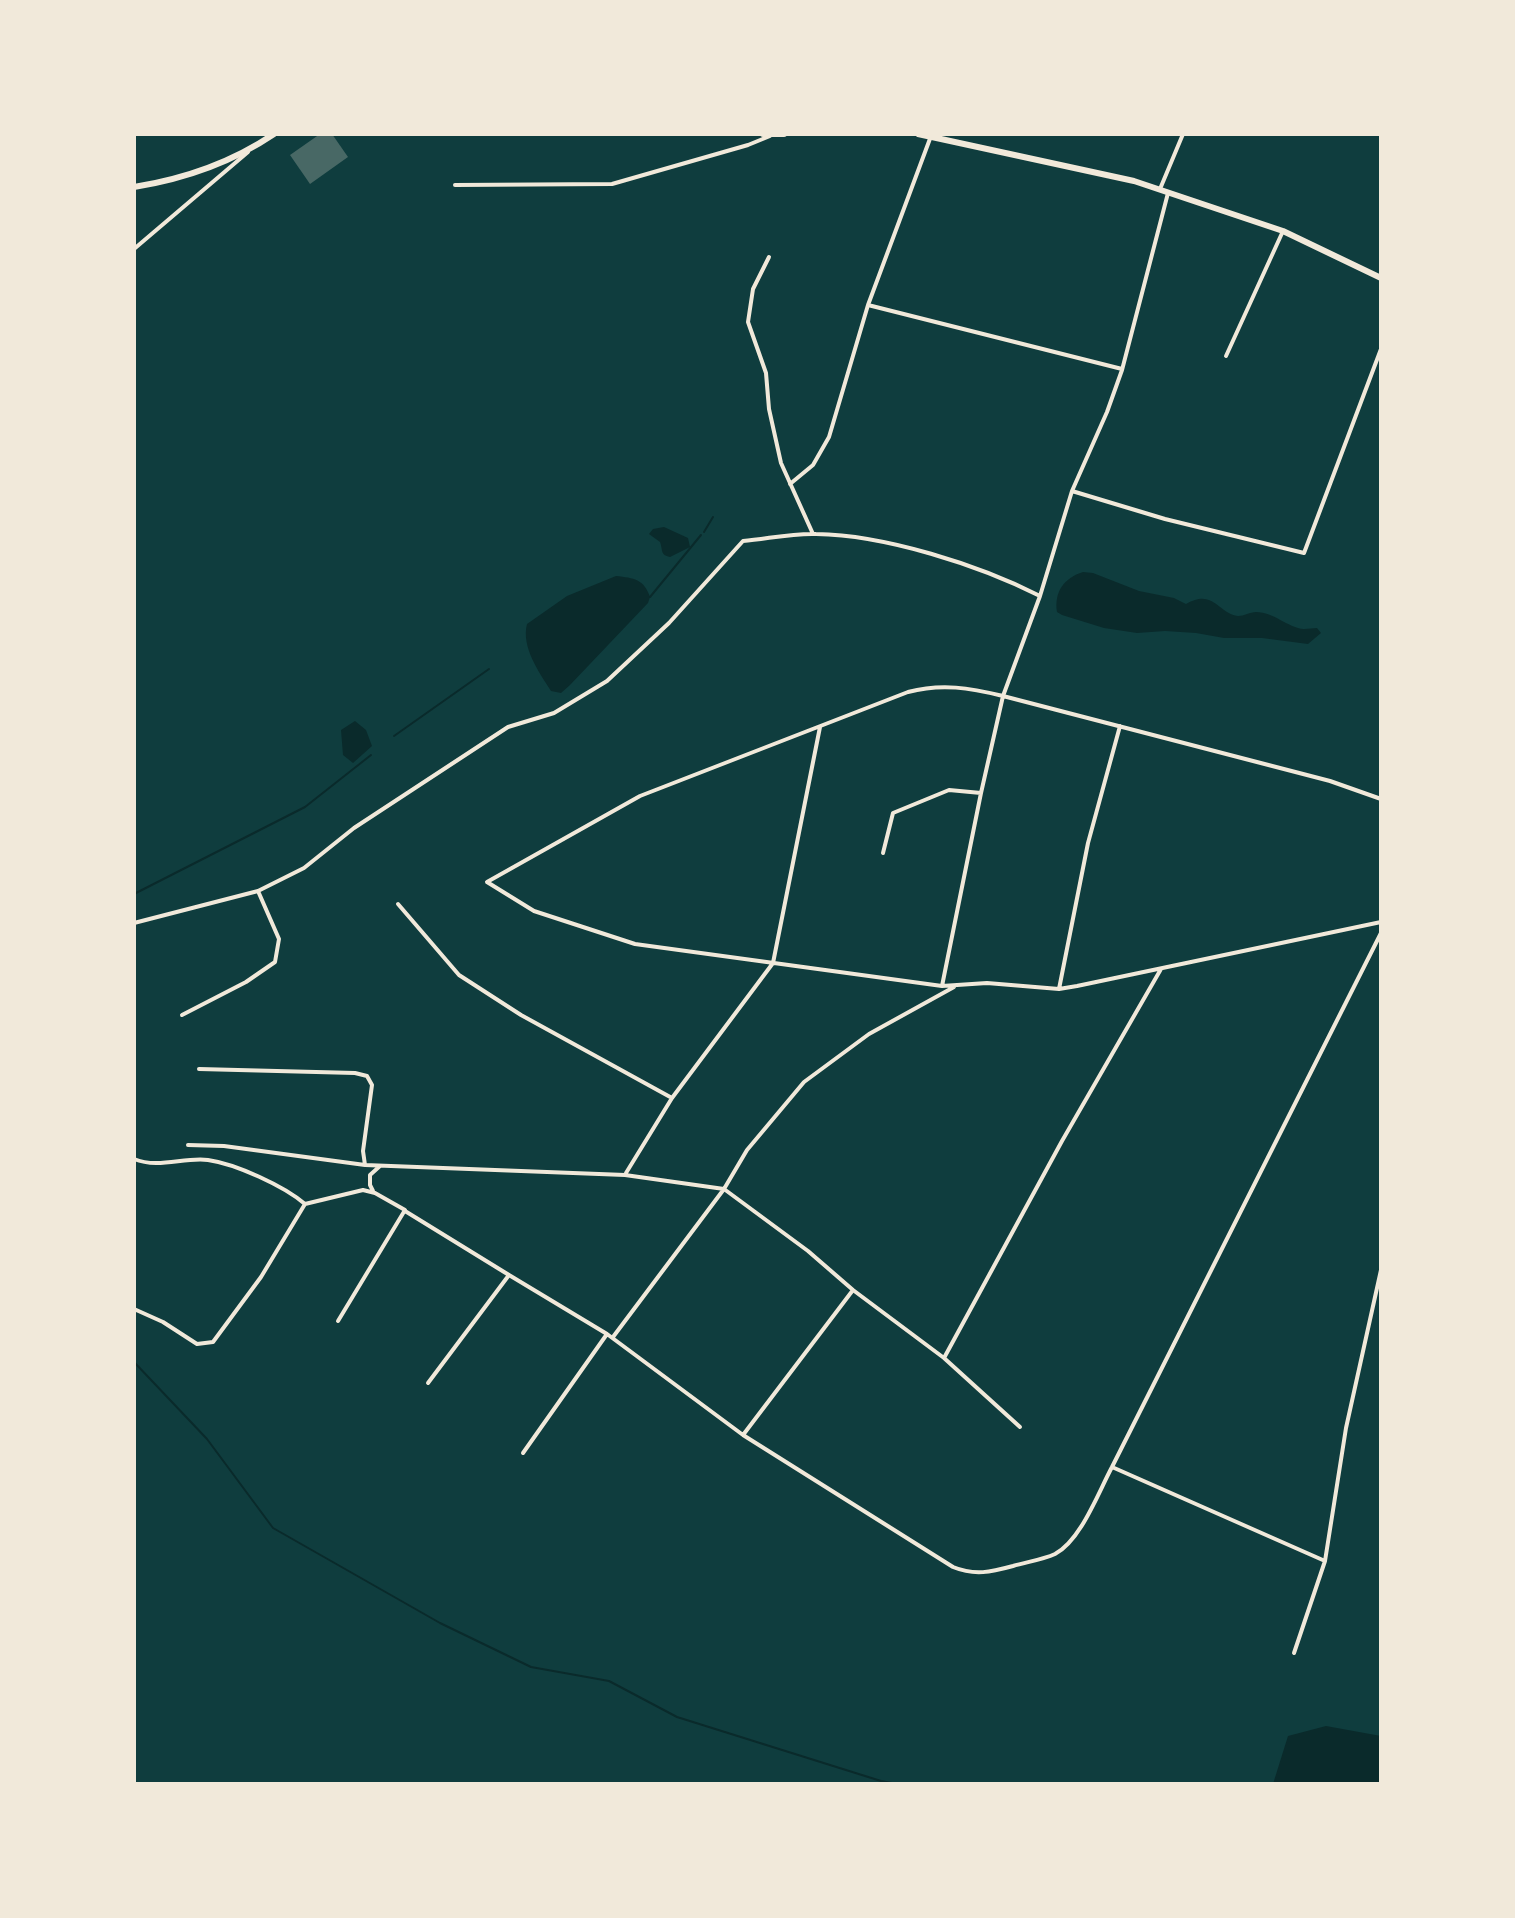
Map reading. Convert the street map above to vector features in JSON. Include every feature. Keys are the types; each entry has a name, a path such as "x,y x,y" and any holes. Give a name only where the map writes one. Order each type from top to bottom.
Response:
{"main road":[{"path":"134,187 201,172 253,148 274,134"},
{"path":"767,135 784,134"},
{"path":"918,134 1110,174 1160,189 1283,231 1381,278"}],"street":[{"path":"1160,189 1183,134"},
{"path":"455,185 612,184 748,145 767,135"},
{"path":"790,484 813,465 823,451 868,305 931,136"},
{"path":"134,249 253,148"},
{"path":"942,986 1003,696 1040,596 1072,491 1122,370 1168,193"},
{"path":"1226,356 1283,231"},
{"path":"769,257 753,289 748,322 766,373 773,432 781,463 813,534"},
{"path":"868,305 1122,370"},
{"path":"1072,491 1165,519 1304,553 1381,349"},
{"path":"134,923 258,891 304,868 354,828 508,727 554,713 607,681 669,623 743,541 813,534 865,539 917,551 997,576 1040,596"},
{"path":"1381,799 1330,781 1003,696 969,688 930,686 640,796 487,882 534,911 635,944 942,986 987,983 1059,989 1381,922"},
{"path":"1059,989 1088,843 1120,726"},
{"path":"625,1175 672,1098 773,963 820,727"},
{"path":"883,853 893,813 949,790 981,793"},
{"path":"182,1015 246,982 275,962 279,939 258,891"},
{"path":"398,904 459,975 521,1015 672,1098"},
{"path":"134,1309 163,1322 197,1344 213,1342 261,1277 305,1204 357,1190 375,1193 613,1337 743,1435 953,1567 968,1573 987,1573 1052,1555 1067,1546 1112,1467 1381,933"},
{"path":"944,1358 1062,1141 1162,968"},
{"path":"613,1337 724,1189 747,1150 804,1082 869,1034 959,985"},
{"path":"199,1069 355,1073 367,1076 372,1085 363,1151 365,1165"},
{"path":"188,1145 224,1146 365,1165 625,1175 724,1189 944,1358 1020,1427"},
{"path":"134,1159 162,1164 208,1160 220,1163 290,1191 305,1204"},
{"path":"375,1193 369,1180 372,1171 380,1166"},
{"path":"338,1321 405,1210"},
{"path":"1294,1653 1325,1561 1346,1428 1381,1270"},
{"path":"428,1383 509,1275"},
{"path":"743,1435 853,1290"},
{"path":"523,1453 607,1334"},
{"path":"1112,1467 1325,1561"}],"water":[{"path":"664,527 688,538 690,547 670,557 665,555 660,542 649,534 653,529"},
{"path":"1083,572 1186,604 1209,600 1231,614 1263,613 1298,628 1317,628 1321,633 1308,644 1165,631 1137,633 1104,628 1057,612 1057,598 1062,587 1070,578"},
{"path":"616,576 641,583 648,591 648,603 570,685 561,693 551,691 529,650 527,624 567,596"},
{"path":"355,721 366,730 372,746 353,763 343,755 341,730"},
{"path":"1326,1726 1381,1736 1381,1784 1273,1784 1288,1736"}],"building":[{"path":"320,134 332,134 348,157 310,184 290,155"}],"waterway":[{"path":"704,532 713,517"},
{"path":"650,597 701,535"},
{"path":"394,736 489,669"},
{"path":"134,894 305,807 371,755"},
{"path":"134,1362 207,1439 273,1528 440,1623 531,1667 609,1681 677,1717 897,1784"}]}
